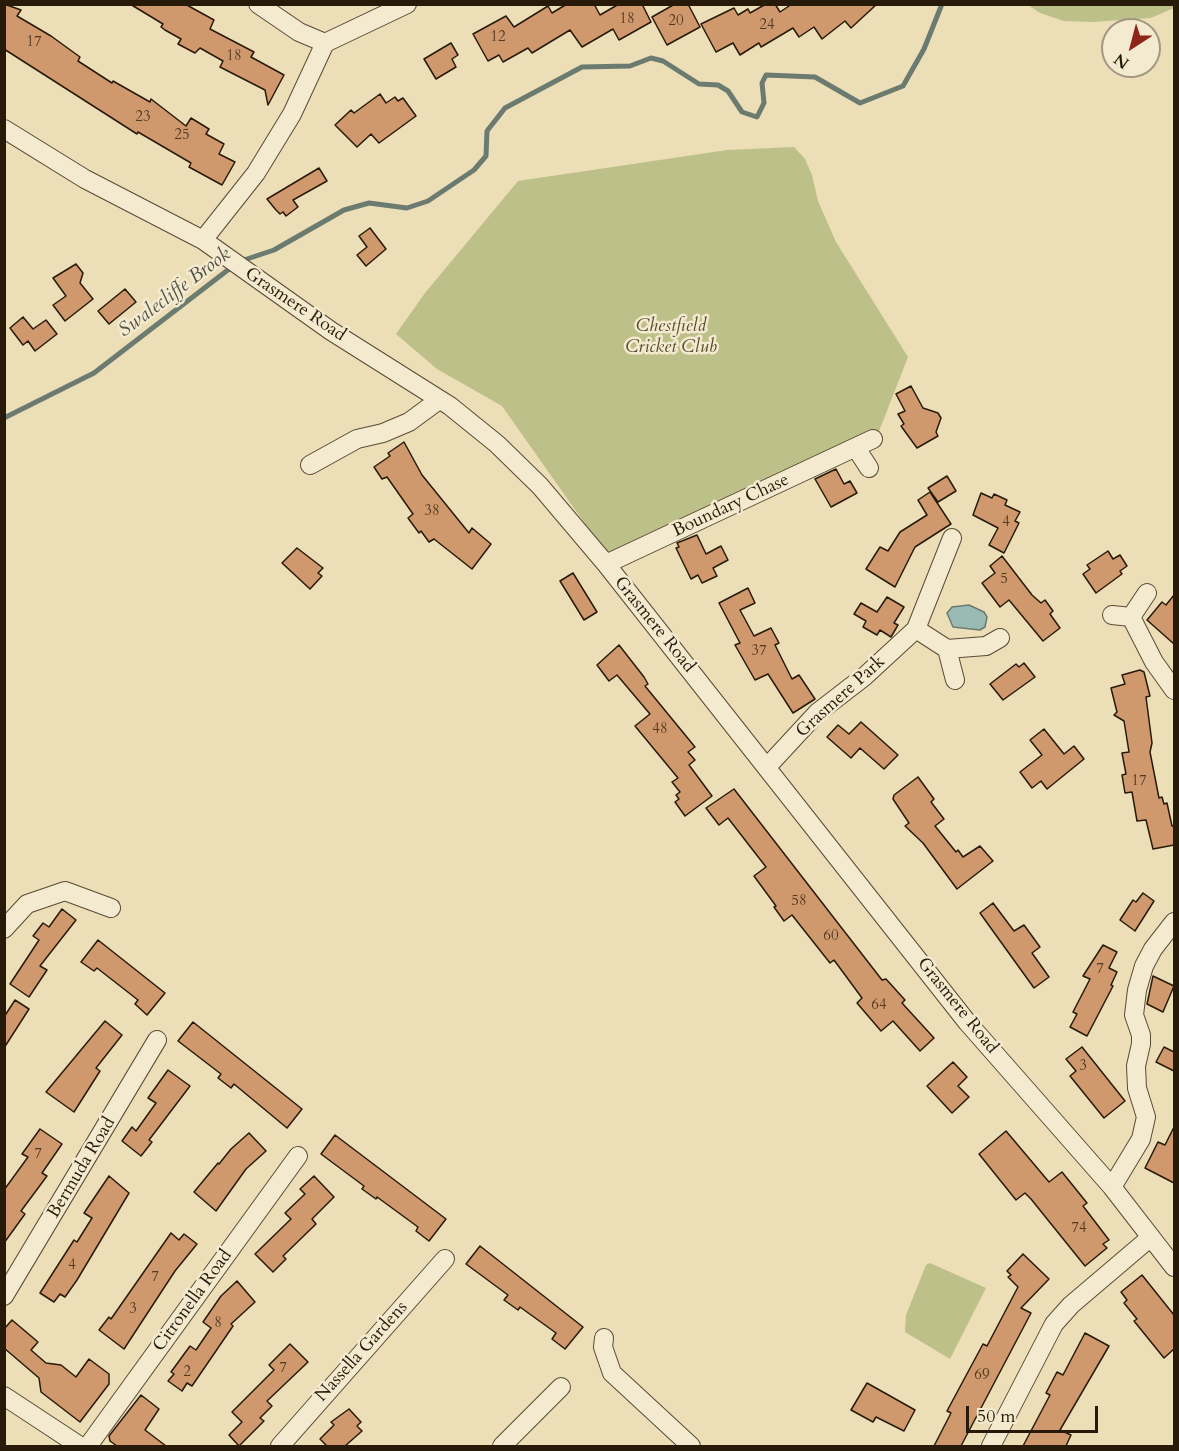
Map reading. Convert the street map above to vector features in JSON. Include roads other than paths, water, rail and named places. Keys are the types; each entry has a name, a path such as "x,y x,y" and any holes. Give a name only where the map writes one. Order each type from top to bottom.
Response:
{"street":[{"path":"258,4 299,32 325,43"},
{"path":"203,240 256,173 292,114 325,43 407,4"},
{"name":"Grasmere Road","path":"4,129 84,179 203,240 247,273 439,399 497,444 540,486 606,564 967,1022 1112,1187 1174,1267"},
{"path":"310,465 357,439 383,433 409,422 439,399"},
{"name":"Boundary Chase","path":"606,564 873,439"},
{"path":"856,448 869,468"},
{"name":"Grasmere Park","path":"766,767 818,713 865,676 916,629 952,538"},
{"path":"1131,617 1147,593"},
{"path":"1112,615 1131,617"},
{"path":"1131,617 1154,662 1174,690"},
{"path":"916,629 947,649 986,646 1000,638"},
{"path":"947,649 955,680"},
{"path":"4,929 27,904 65,891 111,909"},
{"path":"1112,1187 1141,1139 1146,1117 1137,1088 1136,1066 1141,1044 1141,1035 1134,1015 1137,990 1153,950 1174,922"},
{"name":"Bermuda Road","path":"4,1296 157,1040"},
{"name":"Citronella Road","path":"88,1446 298,1156"},
{"path":"991,1446 1054,1324 1071,1305 1151,1237"},
{"name":"Nassella Gardens","path":"280,1446 445,1259"},
{"path":"604,1338 603,1347 612,1373 691,1446"},
{"path":"502,1446 561,1387"},
{"path":"4,1396 80,1446"}],"water":[{"path":"969,605 984,612 987,617 985,627 980,630 953,627 947,613 952,607"}],"waterway":[{"name":"Swalecliffe Brook","path":"241,261 274,250 344,210 369,203 407,208 428,201 474,170 486,156 487,131 505,108 582,67 630,66 651,58 663,61 699,84 718,85 728,91 742,112 757,117 764,103 762,83 766,75 815,77 860,103 903,86 924,49 942,4"},
{"name":"Swalecliffe Brook","path":"4,418 94,373 233,266"}],"park label":[{"name":"Chestfield Cricket Club","path":"671,337"}]}
